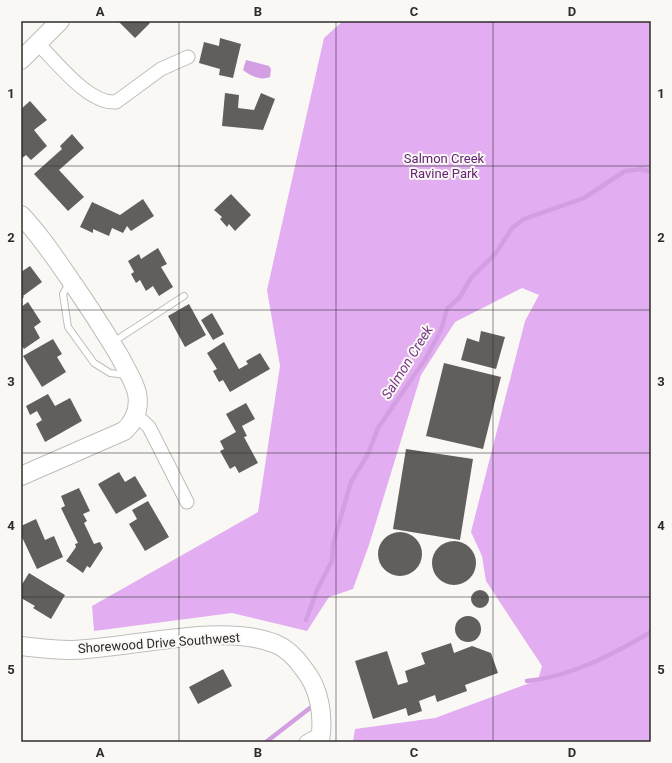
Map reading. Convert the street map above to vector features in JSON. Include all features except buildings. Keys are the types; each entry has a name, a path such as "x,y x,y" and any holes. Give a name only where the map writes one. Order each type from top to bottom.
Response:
{"street":[{"path":"21,60 60,21"},
{"path":"38,44 78,84 101,100 109,102 116,102 160,69 188,57"},
{"path":"21,215 104,328 130,376 137,393 136,415 132,424 115,436 21,476"},
{"path":"136,415 150,427 187,502"},
{"name":"Shorewood Drive Southwest","path":"21,646 73,650 199,637 227,636 260,639 278,645 289,652 310,676 317,693 321,714 316,739"}],"lane":[{"path":"70,280 63,294 68,327 94,363 110,373 130,376"},
{"path":"112,343 184,296"}],"green space":[{"name":"Salmon Creek Ravine Park","path":"343,21 651,21 651,742 353,742 355,729 435,718 538,680 542,666 486,581 482,556 471,532 525,321 539,295 522,288 455,322 421,375 369,545 353,589 329,597 307,631 232,613 94,631 92,606 258,512 280,366 267,290 324,38"}],"shaded area":[{"path":"246,60 269,66 271,69 270,77 259,78 252,76 243,70"}],"waterway":[{"name":"Salmon Creek","path":"306,620 317,590 332,561 333,544 351,482 368,454 378,428 426,358 441,330 447,309 460,297 471,278 496,253 512,228 524,219 584,198 625,171 642,169 651,172"},
{"path":"527,681 543,679 576,670 607,656 651,632"},
{"name":"Salmon Creek","path":"266,742 310,708"}]}
